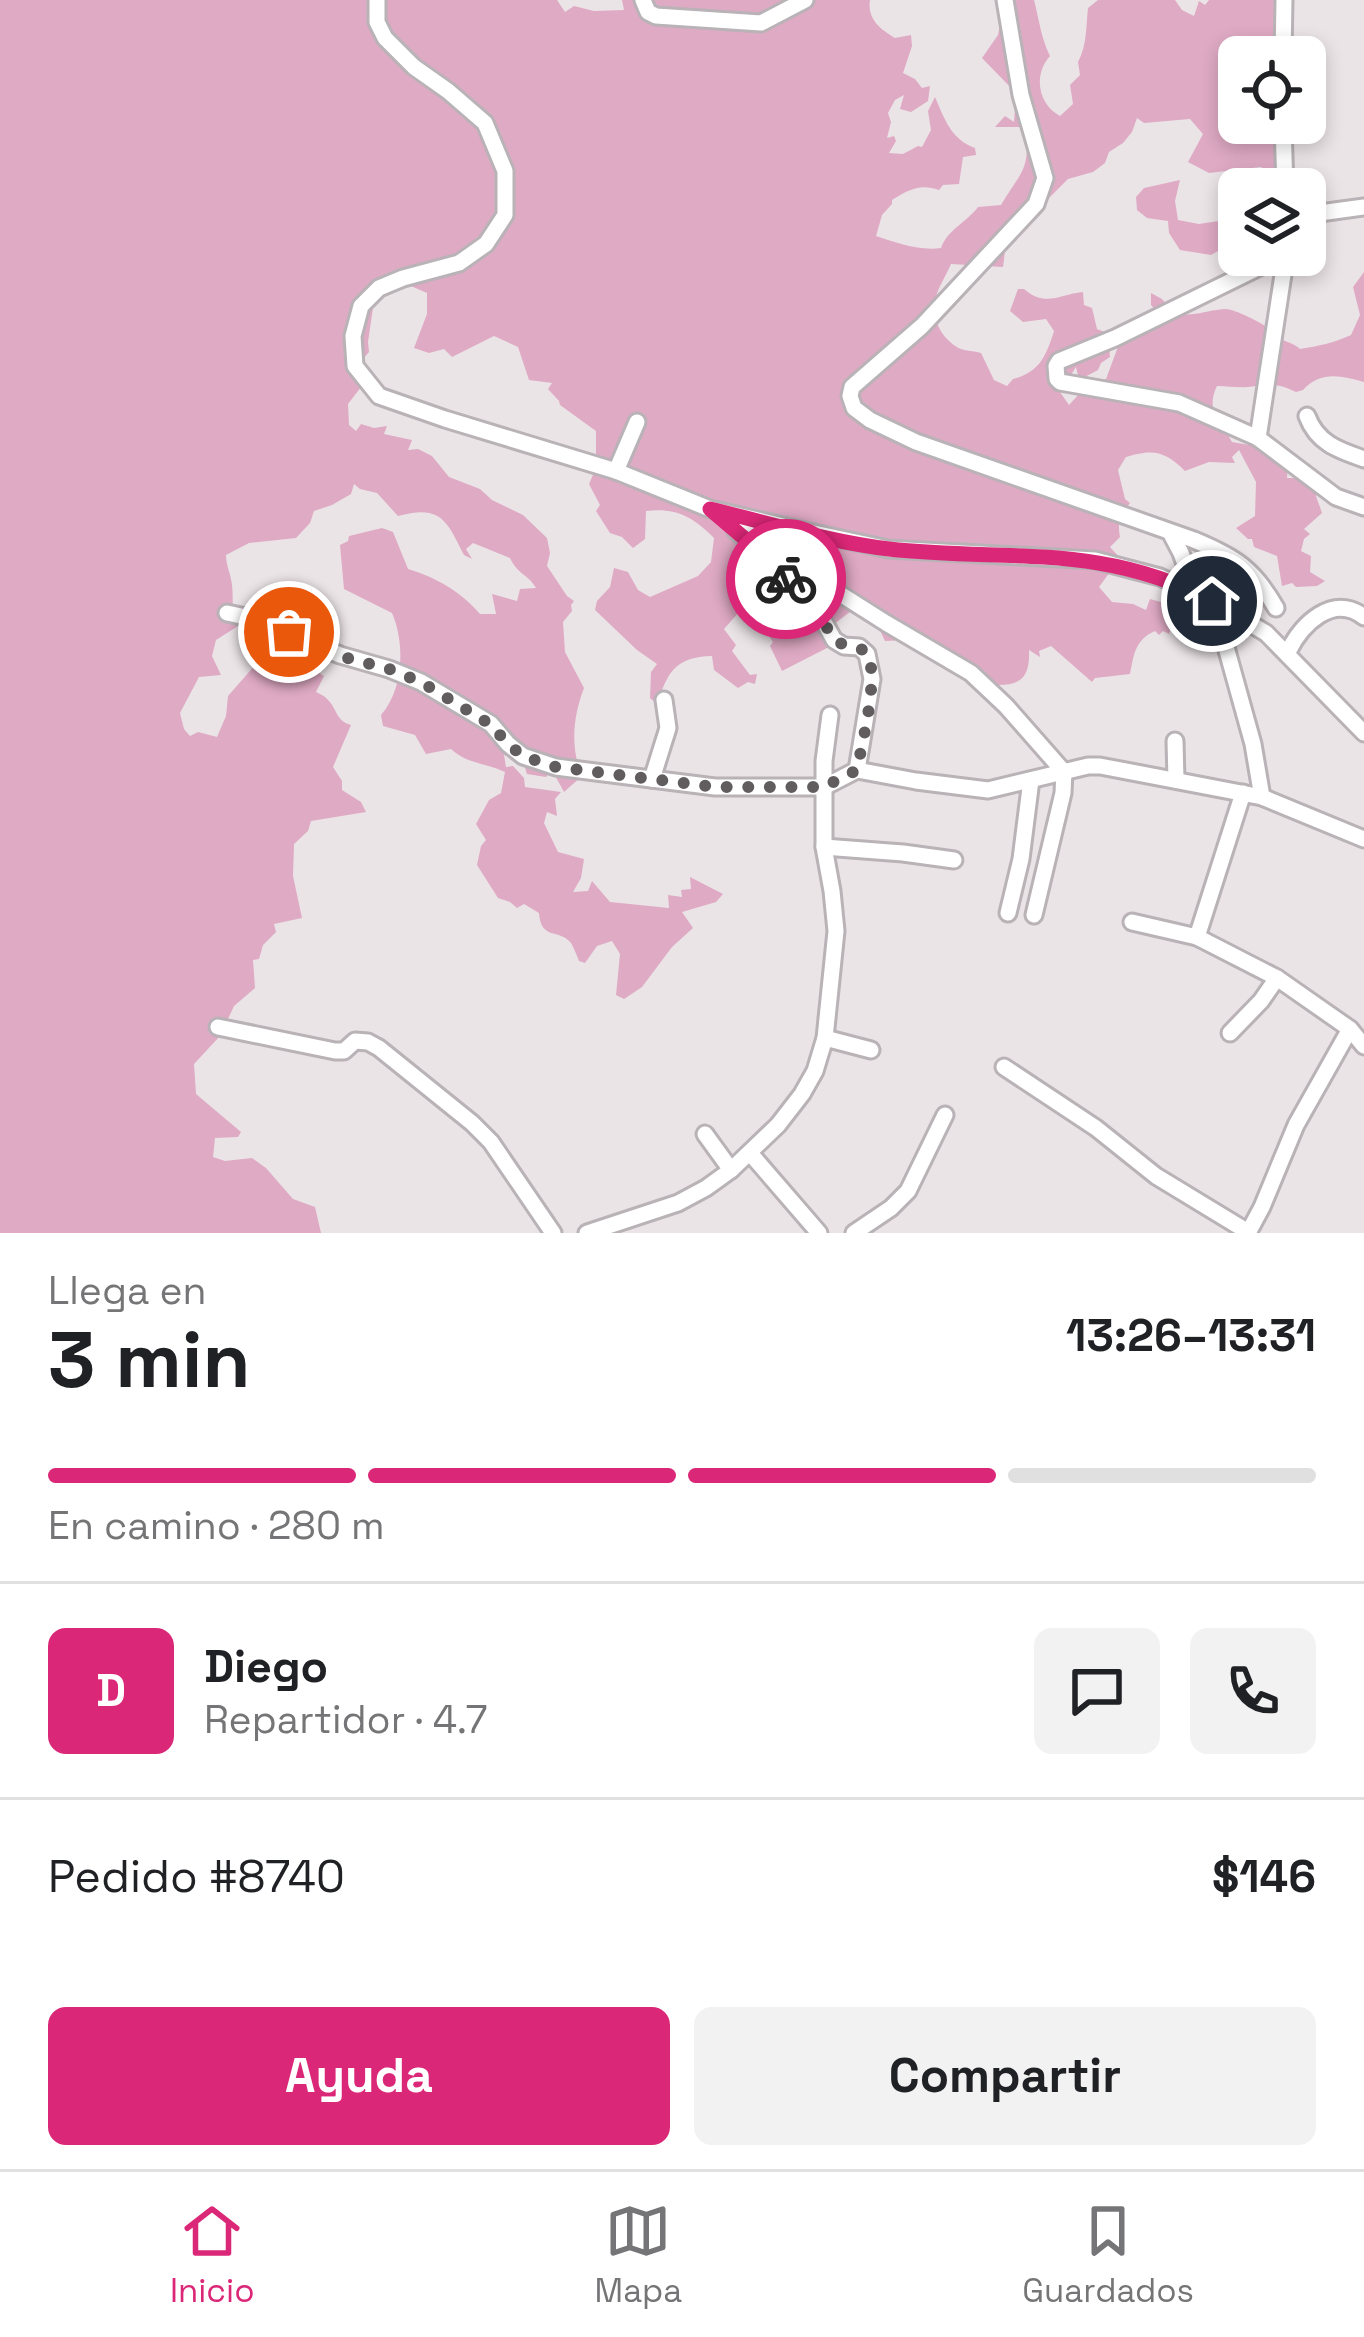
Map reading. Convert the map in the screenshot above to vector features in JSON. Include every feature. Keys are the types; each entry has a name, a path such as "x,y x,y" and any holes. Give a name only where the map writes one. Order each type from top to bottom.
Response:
{"street":[{"path":"377,0 377,22 385,38 485,123 505,171 505,215 486,244 459,263 380,288 362,306 353,336 355,366 379,396 393,402 616,471 710,509 762,537 793,564 971,673 1064,772 1064,793 1034,915"},
{"path":"643,0 648,12 656,16 753,23 769,20 805,0"},
{"path":"1005,0 1021,95 1044,172 1043,188 1036,204 922,326 852,387 854,408 916,442 1231,556 1266,590 1276,608"},
{"path":"1283,36 1284,0"},
{"path":"1326,212 1364,207"},
{"path":"1242,276 1059,361 1057,379 1179,404 1258,438 1336,497 1364,507"},
{"path":"1258,438 1282,276"},
{"path":"1307,416 1311,428 1332,448 1364,459"},
{"path":"616,471 637,422"},
{"path":"710,509 888,549 1095,560 1140,570 1195,592 1266,633 1364,734"},
{"path":"710,509 818,611 834,640 860,647 867,654 872,679 857,770"},
{"path":"1169,532 1195,592"},
{"path":"1288,652 1298,631 1316,616 1340,607 1364,617"},
{"path":"227,613 255,619 340,656 421,682 490,724 523,756 556,767 715,787 824,787 857,770 988,790 1100,766 1262,797 1364,838"},
{"path":"1226,647 1253,744 1262,797"},
{"path":"652,778 668,728 664,700"},
{"path":"589,1233 678,1203 731,1170 778,1125 815,1071 825,1038 836,931 824,847 830,715"},
{"path":"1175,741 1176,780"},
{"path":"1009,914 1031,780"},
{"path":"1197,937 1243,793"},
{"path":"824,847 954,860"},
{"path":"1132,922 1197,937 1277,978 1350,1028 1364,1046"},
{"path":"1230,1033 1277,978"},
{"path":"218,1027 335,1052 355,1041 379,1048 491,1142 554,1233"},
{"path":"1004,1067 1096,1128 1156,1176 1248,1232 1295,1125 1350,1028"},
{"path":"825,1038 871,1050"},
{"path":"854,1233 908,1191 945,1115"},
{"path":"705,1134 731,1170"},
{"path":"750,1153 819,1233"}],"shaded area":[{"path":"0,0 557,0 565,12 574,6 624,10 622,0 870,0 880,27 895,38 911,35 903,73 922,88 930,86 928,101 911,112 900,109 904,95 895,100 888,113 887,138 894,136 896,141 889,153 922,147 931,130 928,111 935,97 954,134 975,148 976,155 963,157 959,184 909,191 892,200 882,215 876,236 933,249 941,248 978,207 1001,205 1026,161 1025,127 995,127 1005,116 1014,122 1016,93 982,58 998,35 1005,0 1034,0 1050,56 1041,72 1040,89 1060,116 1073,104 1070,85 1080,75 1088,8 1098,0 1175,0 1194,16 1199,1 1205,5 1209,0 1278,0 1276,36 1218,36 1218,144 1286,144 1294,168 1218,168 1209,173 1188,162 1203,134 1190,119 1144,123 1137,118 1132,132 1109,152 1105,163 1068,179 1007,235 1003,267 951,264 936,295 934,314 949,340 961,349 981,353 994,380 1007,386 1041,362 1054,331 1046,319 1023,322 1010,311 1018,289 1046,299 1083,292 1084,305 1092,308 1097,329 1107,333 1096,341 1109,346 1110,357 1079,380 1076,367 1060,392 1069,405 1081,392 1088,397 1096,383 1106,379 1119,344 1162,318 1151,305 1151,293 1175,314 1236,311 1300,349 1351,335 1360,315 1353,287 1364,272 1364,382 1323,377 1296,392 1272,385 1217,386 1214,394 1216,415 1232,442 1255,446 1288,463 1287,478 1302,472 1317,486 1322,513 1304,529 1310,534 1301,551 1311,556 1310,572 1325,581 1317,586 1282,586 1277,556 1254,547 1252,539 1236,528 1255,516 1256,482 1239,450 1232,457 1235,463 1209,462 1185,471 1158,454 1136,454 1126,457 1118,470 1130,503 1121,519 1120,537 1110,547 1120,558 1099,587 1112,602 1146,610 1150,599 1183,608 1169,634 1155,631 1139,643 1130,674 1092,682 1051,646 1039,651 1040,657 1029,650 1026,673 1015,683 974,684 932,639 885,641 875,620 855,608 829,628 827,648 782,671 770,646 773,633 767,614 753,620 739,612 724,629 736,645 732,651 750,675 757,674 755,684 738,688 714,670 712,656 690,659 675,668 657,704 650,698 651,672 657,664 595,610 597,601 610,587 614,568 628,572 638,590 650,597 698,576 711,562 714,538 691,519 666,511 646,511 645,539 633,548 610,533 596,511 600,505 589,484 596,468 596,431 560,405 548,389 552,383 529,380 518,347 494,336 452,357 444,349 429,353 414,348 427,314 427,293 397,280 386,291 389,294 374,301 369,352 363,359 361,387 348,404 349,425 356,431 361,424 387,426 384,434 412,440 408,450 432,456 449,477 523,515 547,538 547,566 574,601 563,622 565,652 584,688 574,732 582,776 564,792 552,770 546,777 527,774 521,755 504,755 506,767 513,766 525,787 561,792 555,799 557,816 547,812 544,823 558,852 584,859 573,892 588,891 592,881 610,902 669,908 668,895 682,897 681,890 691,889 690,877 723,894 716,902 682,912 693,928 642,987 624,999 616,995 620,954 612,941 597,946 585,963 579,961 572,944 543,927 539,913 498,898 477,865 486,840 476,824 489,800 501,793 505,772 451,749 426,754 415,735 383,726 381,715 394,692 400,666 396,625 392,613 344,589 340,545 349,536 382,528 393,532 408,569 447,586 480,614 496,614 492,594 517,601 520,589 536,588 510,558 473,543 466,549 472,559 464,555 441,518 424,512 398,516 377,493 354,484 351,494 314,511 296,538 249,543 226,555 238,626 216,640 212,656 221,675 199,677 180,713 190,736 198,732 217,737 228,696 262,657 268,638 302,647 319,658 314,664 324,676 316,692 351,725 333,767 342,790 361,802 366,812 311,821 294,844 293,876 302,918 274,924 276,932 263,945 259,959 253,960 255,988 234,1006 220,1036 194,1064 196,1094 241,1132 238,1137 215,1138 213,1157 225,1161 252,1158 293,1199 315,1207 321,1233 0,1233"},
{"path":"1180,180 1175,201 1178,220 1218,221 1218,251 1211,255 1180,250 1169,233 1168,221 1147,218 1137,210 1136,197 1144,188"}],"way so far":[{"path":"289,632 340,656 421,682 490,724 523,756 556,767 715,787 824,787 857,770 871,662 860,647 834,640 818,611 786,579"}],"route":[{"path":"786,579 710,509 888,549 1095,560 1160,577 1212,601"}]}
